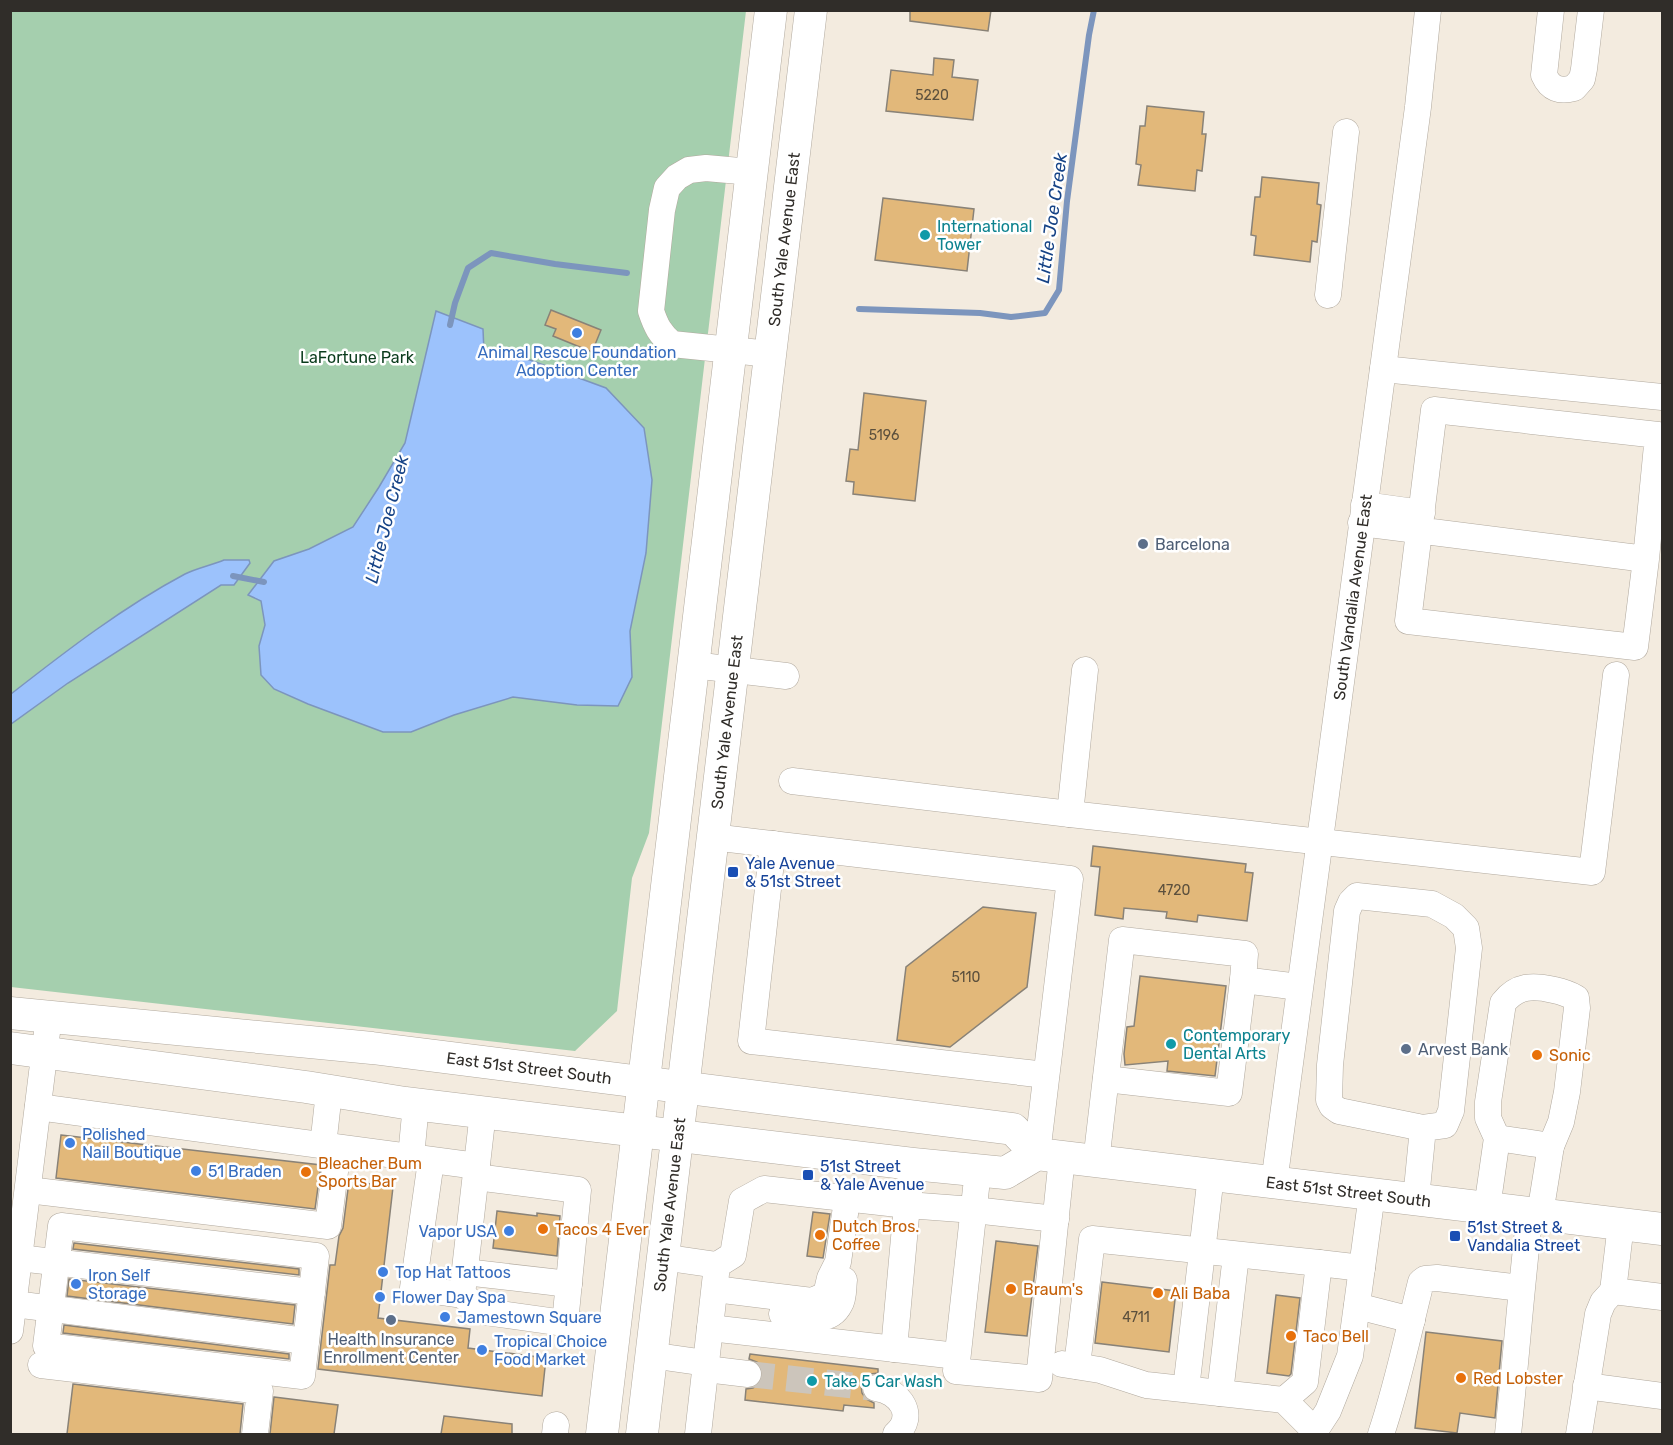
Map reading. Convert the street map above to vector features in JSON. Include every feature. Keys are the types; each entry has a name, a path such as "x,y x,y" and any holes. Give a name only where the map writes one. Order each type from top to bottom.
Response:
{"main road":[{"path":"602,1434 771,10"},
{"name":"South Yale Avenue East","path":"642,1434 811,10"},
{"name":"East 51st Street South","path":"10,1013 372,1048 1013,1129 1050,1156 1662,1229"},
{"path":"10,1048 306,1087 416,1104 913,1164 1005,1173 1050,1156"}],"street":[{"name":"South Vandalia Avenue East","path":"1274,1183 1418,107 1428,10"},
{"path":"1551,10 1544,75 1547,82 1559,90 1574,88 1582,79 1591,10"},
{"path":"1328,295 1346,132"},
{"path":"751,172 706,168 689,170 677,177 667,188 662,210 651,311 663,337 672,344 770,354"},
{"path":"1383,369 1662,397"},
{"path":"1434,410 1658,435 1646,559 1635,647 1408,621 1434,410"},
{"path":"1363,514 1646,559"},
{"path":"693,665 786,676"},
{"path":"1070,814 1085,670"},
{"path":"792,781 1592,872 1616,675"},
{"path":"712,837 1070,879 1046,1076 1056,1219 1039,1379 956,1371 978,1170"},
{"path":"773,844 751,1041 1046,1076"},
{"path":"1358,896 1432,904 1454,916 1466,928 1469,948 1451,1111 1445,1125 1423,1128 1339,1111 1329,1101 1330,1065 1347,911 1351,902 1358,896"},
{"path":"1096,1161 1122,940 1245,954 1229,1093 1106,1079"},
{"path":"1243,980 1339,983"},
{"path":"1487,1208 1497,1138 1488,1118 1488,1102 1503,1003 1510,994 1521,988 1539,986 1569,993 1576,998 1577,1008 1567,1092 1561,1122 1551,1146 1535,1213 1521,1288 1508,1434"},
{"path":"10,1331 49,1016"},
{"path":"28,1190 328,1226 338,1148 329,1092"},
{"path":"416,1104 421,1159 413,1288 464,1284 569,1284"},
{"path":"38,1107 421,1159 578,1190 565,1323"},
{"path":"483,1112 464,1284 485,1312 614,1330"},
{"path":"1416,1200 1423,1128"},
{"path":"1497,1138 1551,1146"},
{"path":"894,1349 913,1164"},
{"path":"1186,1389 1211,1175"},
{"path":"698,1434 714,1297 734,1255 742,1201 764,1189 847,1200 1056,1219"},
{"path":"1041,1362 1100,1370 1146,1385 1284,1400 1314,1433 1328,1411 1350,1356 1372,1194"},
{"path":"714,1297 818,1319 832,1314 841,1303 844,1278 838,1262 847,1200"},
{"path":"1579,1434 1598,1314 1603,1302 1613,1291 1622,1224"},
{"path":"61,1226 316,1256 312,1292 302,1376 46,1346 61,1226"},
{"path":"1077,1366 1092,1239 1362,1268"},
{"path":"1220,1393 1236,1255"},
{"path":"662,1257 714,1297 894,1349 957,1356"},
{"path":"19,1258 312,1292"},
{"path":"1284,1400 1305,1382 1319,1263"},
{"path":"1381,1434 1409,1336 1421,1282 1425,1278 1437,1278 1521,1288"},
{"path":"1613,1291 1662,1297"},
{"path":"1357,1306 1412,1320"},
{"path":"12,1318 51,1309 306,1341"},
{"path":"650,1355 748,1374"},
{"path":"41,1365 260,1391 255,1434"},
{"path":"1586,1386 1662,1396"},
{"path":"876,1388 893,1392 905,1410 906,1421 896,1434"}],"green space":[{"name":"LaFortune Park","path":"11,11 746,11 649,833 632,878 617,1011 575,1051 11,987"}],"water":[{"path":"436,311 483,329 484,352 530,360 606,388 644,428 652,480 646,553 630,631 632,677 618,706 577,705 513,697 454,715 411,732 383,732 274,689 261,675 259,646 265,625 261,601 248,595 274,561 309,549 353,527 405,443"},
{"path":"224,560 249,560 250,563 234,585 221,585 68,683 11,724 11,694 95,630 139,601 185,574"}],"building":[{"path":"910,10 991,10 988,31 910,21"},
{"path":"934,58 954,60 952,77 978,80 973,120 886,111 891,70 933,75"},
{"path":"1147,106 1204,112 1202,134 1206,134 1202,171 1197,170 1195,191 1138,185 1141,165 1136,164 1140,126 1145,126"},
{"path":"1262,177 1319,183 1317,204 1321,205 1317,242 1312,241 1310,262 1254,255 1256,236 1251,235 1255,197 1260,197"},
{"name":"International Tower","path":"883,198 974,209 967,271 875,260"},
{"name":"Animal Rescue Foundation Adoption Center","path":"551,310 601,330 592,352 553,336 556,329 545,325"},
{"path":"864,393 926,401 915,501 853,494 854,482 846,481 850,449 858,450"},
{"path":"1093,846 1246,864 1245,872 1253,873 1247,921 1198,915 1197,922 1166,918 1167,912 1124,908 1123,919 1095,915 1100,867 1091,866"},
{"path":"983,907 1036,913 1027,987 950,1047 897,1040 906,967"},
{"name":"Contemporary Dental Arts","path":"1140,976 1226,986 1215,1076 1167,1071 1168,1061 1125,1065 1127,1027 1134,1026"},
{"path":"61,1135 321,1165 315,1209 56,1178"},
{"path":"349,1181 393,1187 378,1318 470,1329 468,1348 546,1358 542,1396 318,1369 330,1265 335,1265 339,1236 343,1228"},
{"path":"497,1211 537,1216 537,1213 560,1216 557,1256 493,1248"},
{"name":"Dutch Bros. Coffee","path":"813,1212 830,1214 823,1258 807,1256"},
{"name":"Braum's","path":"996,1241 1038,1246 1027,1336 985,1332"},
{"path":"74,1243 299,1269 299,1275 73,1249"},
{"path":"69,1279 295,1305 293,1324 67,1296"},
{"path":"1102,1282 1176,1291 1169,1352 1095,1343"},
{"name":"Taco Bell","path":"1276,1295 1300,1298 1289,1376 1267,1373"},
{"path":"64,1325 289,1354 289,1359 63,1333"},
{"name":"Red Lobster","path":"1426,1332 1502,1341 1495,1418 1460,1413 1457,1433 1415,1428"},
{"name":"Take 5 Car Wash","path":"750,1354 878,1369 878,1373 866,1377 861,1385 862,1393 866,1399 874,1403 874,1408 844,1405 843,1411 745,1400 746,1389 753,1388 760,1383 763,1375 757,1362 749,1359"},
{"path":"73,1384 243,1404 240,1434 67,1434"},
{"path":"274,1397 338,1405 334,1434 270,1434"},
{"path":"444,1416 512,1424 512,1434 441,1434"}],"waterway":[{"name":"Little Joe Creek","path":"859,309 980,313 1011,317 1045,313 1059,290 1067,201 1094,10"},
{"name":"Little Joe Creek","path":"450,325 455,303 468,268 491,253 627,273"},
{"name":"Little Joe Creek","path":"233,576 264,582"}],"tunnel":[{"path":"748,1374 876,1388"}],"place":[{"name":"International Tower","path":"925,235"},
{"name":"Animal Rescue Foundation Adoption Center","path":"577,333"},
{"name":"Barcelona","path":"1143,544"},
{"name":"Yale Avenue & 51st Street","path":"733,872"},
{"name":"Contemporary Dental Arts","path":"1171,1044"},
{"name":"Arvest Bank","path":"1406,1049"},
{"name":"Sonic","path":"1537,1055"},
{"name":"Polished Nail Boutique","path":"70,1143"},
{"name":"51 Braden","path":"196,1171"},
{"name":"Bleacher Bum Sports Bar","path":"306,1172"},
{"name":"51st Street & Yale Avenue","path":"808,1175"},
{"name":"Tacos 4 Ever","path":"543,1229"},
{"name":"Vapor USA","path":"509,1231"},
{"name":"Dutch Bros. Coffee","path":"820,1235"},
{"name":"51st Street & Vandalia Street","path":"1455,1236"},
{"name":"Top Hat Tattoos","path":"383,1272"},
{"name":"Iron Self Storage","path":"76,1284"},
{"name":"Braum's","path":"1011,1289"},
{"name":"Ali Baba","path":"1158,1293"},
{"name":"Flower Day Spa","path":"380,1297"},
{"name":"Jamestown Square","path":"445,1317"},
{"name":"Health Insurance Enrollment Center","path":"391,1320"},
{"name":"Taco Bell","path":"1291,1336"},
{"name":"Tropical Choice Food Market","path":"482,1350"},
{"name":"Red Lobster","path":"1461,1378"},
{"name":"Take 5 Car Wash","path":"812,1381"}]}
